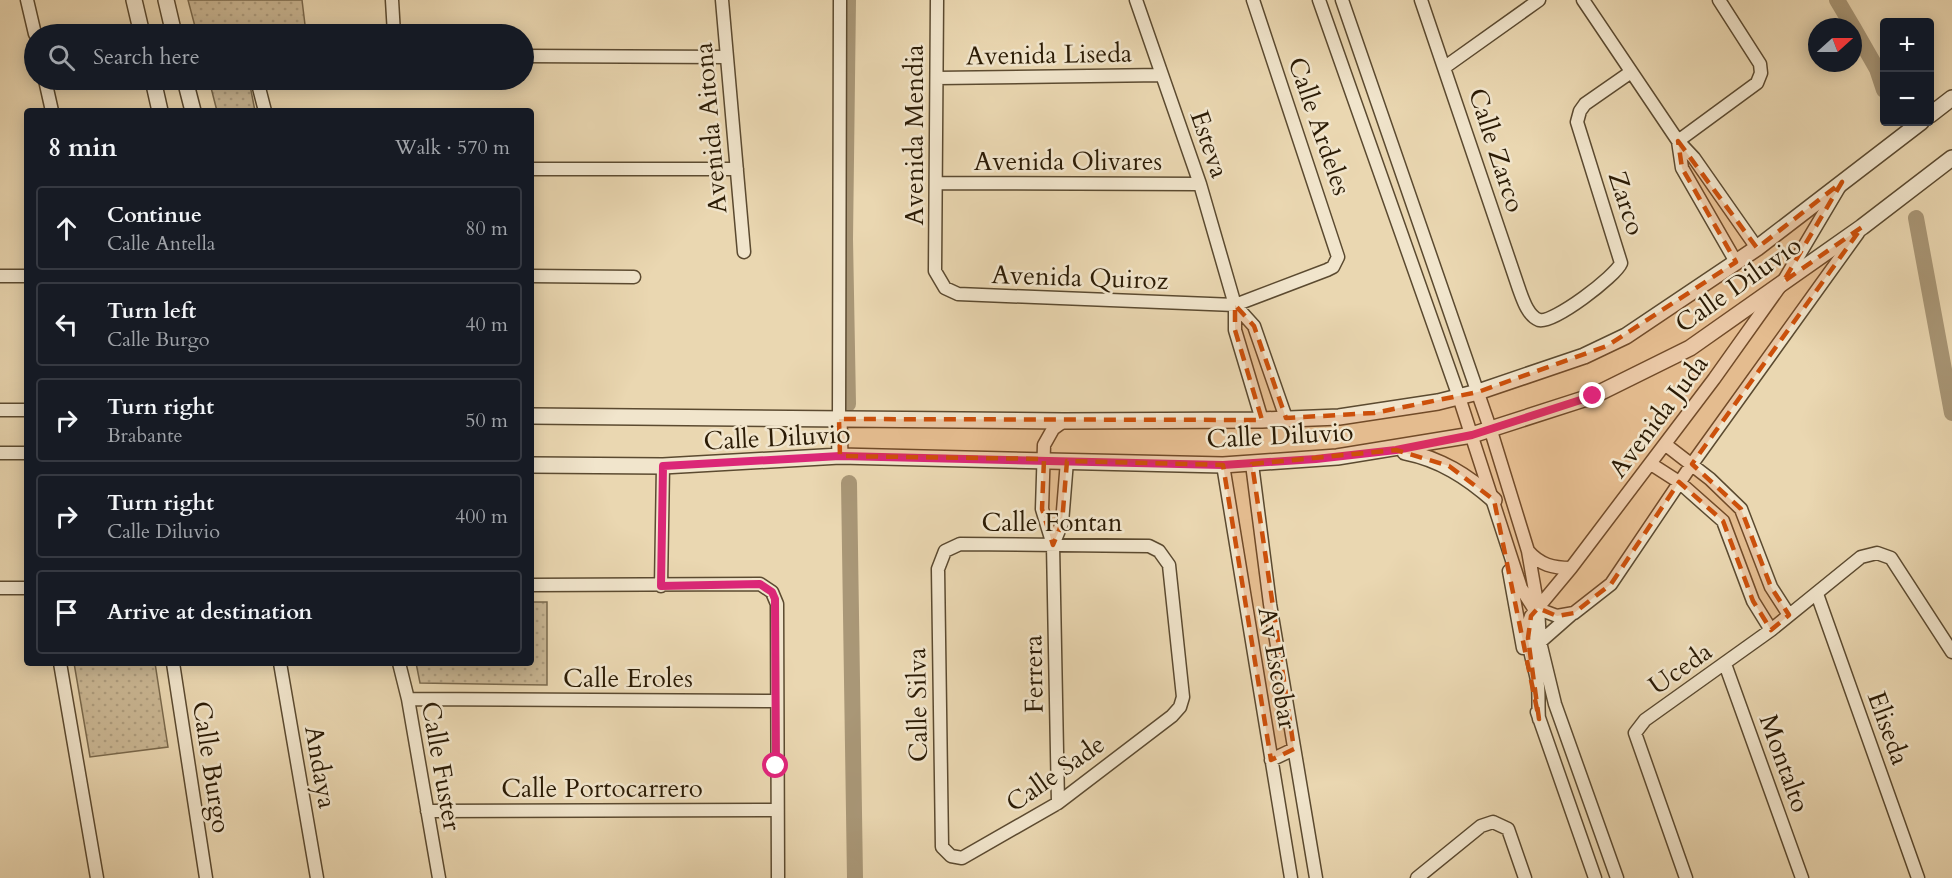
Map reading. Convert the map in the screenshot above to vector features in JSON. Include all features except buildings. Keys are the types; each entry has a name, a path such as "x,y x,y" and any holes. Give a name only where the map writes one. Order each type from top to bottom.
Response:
{"street":[{"path":"27,0 33,24"},
{"path":"134,0 140,24"},
{"path":"166,0 172,24"},
{"path":"392,0 393,24"},
{"name":"Avenida Aitona","path":"722,0 744,252"},
{"path":"840,0 840,456"},
{"name":"Avenida Mendia","path":"935,271 937,0"},
{"name":"Esteva","path":"1136,0 1200,184 1235,305 1235,330 1262,420"},
{"name":"Calle Ardeles","path":"1235,305 1333,267 1338,257 1337,248 1253,0"},
{"name":"Avenida Juda","path":"1319,0 1459,397 1521,588 1529,604 1538,608"},
{"name":"Avenida Juda","path":"1342,0 1491,430 1528,551 1538,608 1540,642 1565,738 1617,878"},
{"name":"Calle Zarco","path":"1421,0 1520,289 1531,314"},
{"path":"1445,67 1539,0"},
{"path":"1583,0 1678,141 1694,158 1757,248"},
{"path":"1678,141 1757,83 1761,73 1760,64 1719,0"},
{"path":"534,56 727,57"},
{"name":"Zarco","path":"1531,314 1543,321 1551,319 1619,269 1621,257 1578,128 1578,116 1585,104 1631,72"},
{"name":"Avenida Liseda","path":"937,78 1162,75"},
{"path":"47,90 51,108"},
{"path":"155,90 159,108"},
{"path":"188,90 192,108"},
{"path":"260,90 264,108"},
{"path":"1934,111 1952,98"},
{"name":"Calle Diluvio","path":"534,416 1065,421 1262,420 1351,416 1459,397 1607,346 1648,323 1757,248 1916,126"},
{"path":"1678,141 1682,168 1736,262"},
{"name":"Calle Diluvio","path":"534,465 663,466 840,456 1223,465 1396,450 1472,435 1593,396 1640,375 1690,348 1862,227 1952,158"},
{"path":"534,168 737,169"},
{"name":"Avenida Juda","path":"1539,719 1538,685 1527,624 1666,445 1784,282 1842,182"},
{"name":"Avenida Olivares","path":"936,183 1200,184"},
{"name":"Avenida Juda","path":"1540,642 1611,584 1679,482 1862,227"},
{"name":"Avenida Quiroz","path":"935,271 945,288 958,294 1235,305"},
{"path":"0,276 24,276"},
{"path":"534,276 634,277"},
{"name":"Esteva","path":"1235,305 1254,326 1286,418"},
{"path":"0,410 24,410"},
{"name":"Ferrera","path":"1059,803 1053,545 1042,509 1047,436 1065,421"},
{"path":"1666,445 1692,464 1741,509 1771,587 1789,615"},
{"path":"1396,450 1423,456 1449,466 1473,481 1494,500"},
{"path":"0,453 24,453"},
{"name":"Ferrera","path":"1053,545 1062,523 1067,461"},
{"path":"1252,464 1270,604 1316,878"},
{"path":"1651,464 1679,482 1723,521 1753,601 1771,630"},
{"name":"Av Escobar","path":"1223,465 1291,878"},
{"path":"661,586 663,466"},
{"name":"Avenida Juda","path":"1499,516 1520,635 1539,719 1595,878"},
{"name":"Calle Fontan","path":"945,551 960,544 1149,546 1159,551 1169,565 1183,698 1177,712"},
{"name":"Calle Silva","path":"945,551 938,569 942,847 951,856"},
{"path":"1528,551 1536,560 1547,566 1571,568"},
{"name":"Uceda","path":"1686,878 1635,733 1646,720 1771,630 1861,557 1877,553 1891,558 1952,652"},
{"path":"534,585 760,584 772,592 777,604 775,701 778,878"},
{"path":"0,588 24,588"},
{"name":"Eliseda","path":"1817,594 1918,878"},
{"path":"1538,608 1557,616 1574,613"},
{"name":"Montalto","path":"1725,664 1802,878"},
{"path":"61,666 97,878"},
{"name":"Calle Burgo","path":"173,666 206,878"},
{"name":"Andaya","path":"281,666 317,878"},
{"name":"Calle Fuster","path":"400,666 408,699 439,878"},
{"name":"Calle Eroles","path":"408,699 775,701"},
{"name":"Calle Sade","path":"951,856 962,858 970,856 1059,803 1177,712"},
{"path":"1271,760 1294,749"},
{"name":"Calle Portocarrero","path":"427,811 777,810"},
{"path":"1417,878 1481,826 1493,822 1508,829 1525,878"}],"highlighted area":[{"path":"1678,141 1757,248 1842,182 1783,282 1862,227 1692,464 1741,509 1771,587 1789,615 1771,630 1753,601 1723,521 1679,482 1611,584 1574,613 1557,616 1538,608 1531,616 1528,638 1539,719 1494,500 1449,466 1396,450 1252,464 1294,749 1271,760 1223,465 1067,461 1062,523 1053,545 1042,509 1044,459 840,456 839,419 1262,420 1235,330 1235,305 1254,326 1286,418 1374,413 1478,392 1607,346 1736,262 1682,168"}],"shaded area":[{"path":"188,0 302,0 305,24 194,24"},
{"path":"212,90 251,90 254,108 216,108"},
{"path":"534,602 547,602 547,685 420,683 417,666 534,666"},
{"path":"75,666 155,666 168,747 90,757"}],"waterway":[{"path":"848,0 845,239 848,404"},
{"path":"1837,0 1848,18"},
{"path":"1862,43 1880,78"},
{"path":"1916,218 1952,413"},
{"path":"849,483 855,878"}],"route":[{"path":"776,766 777,604 772,592 760,584 661,586 663,466 840,456 1252,464 1396,450 1472,435 1593,396"}]}
